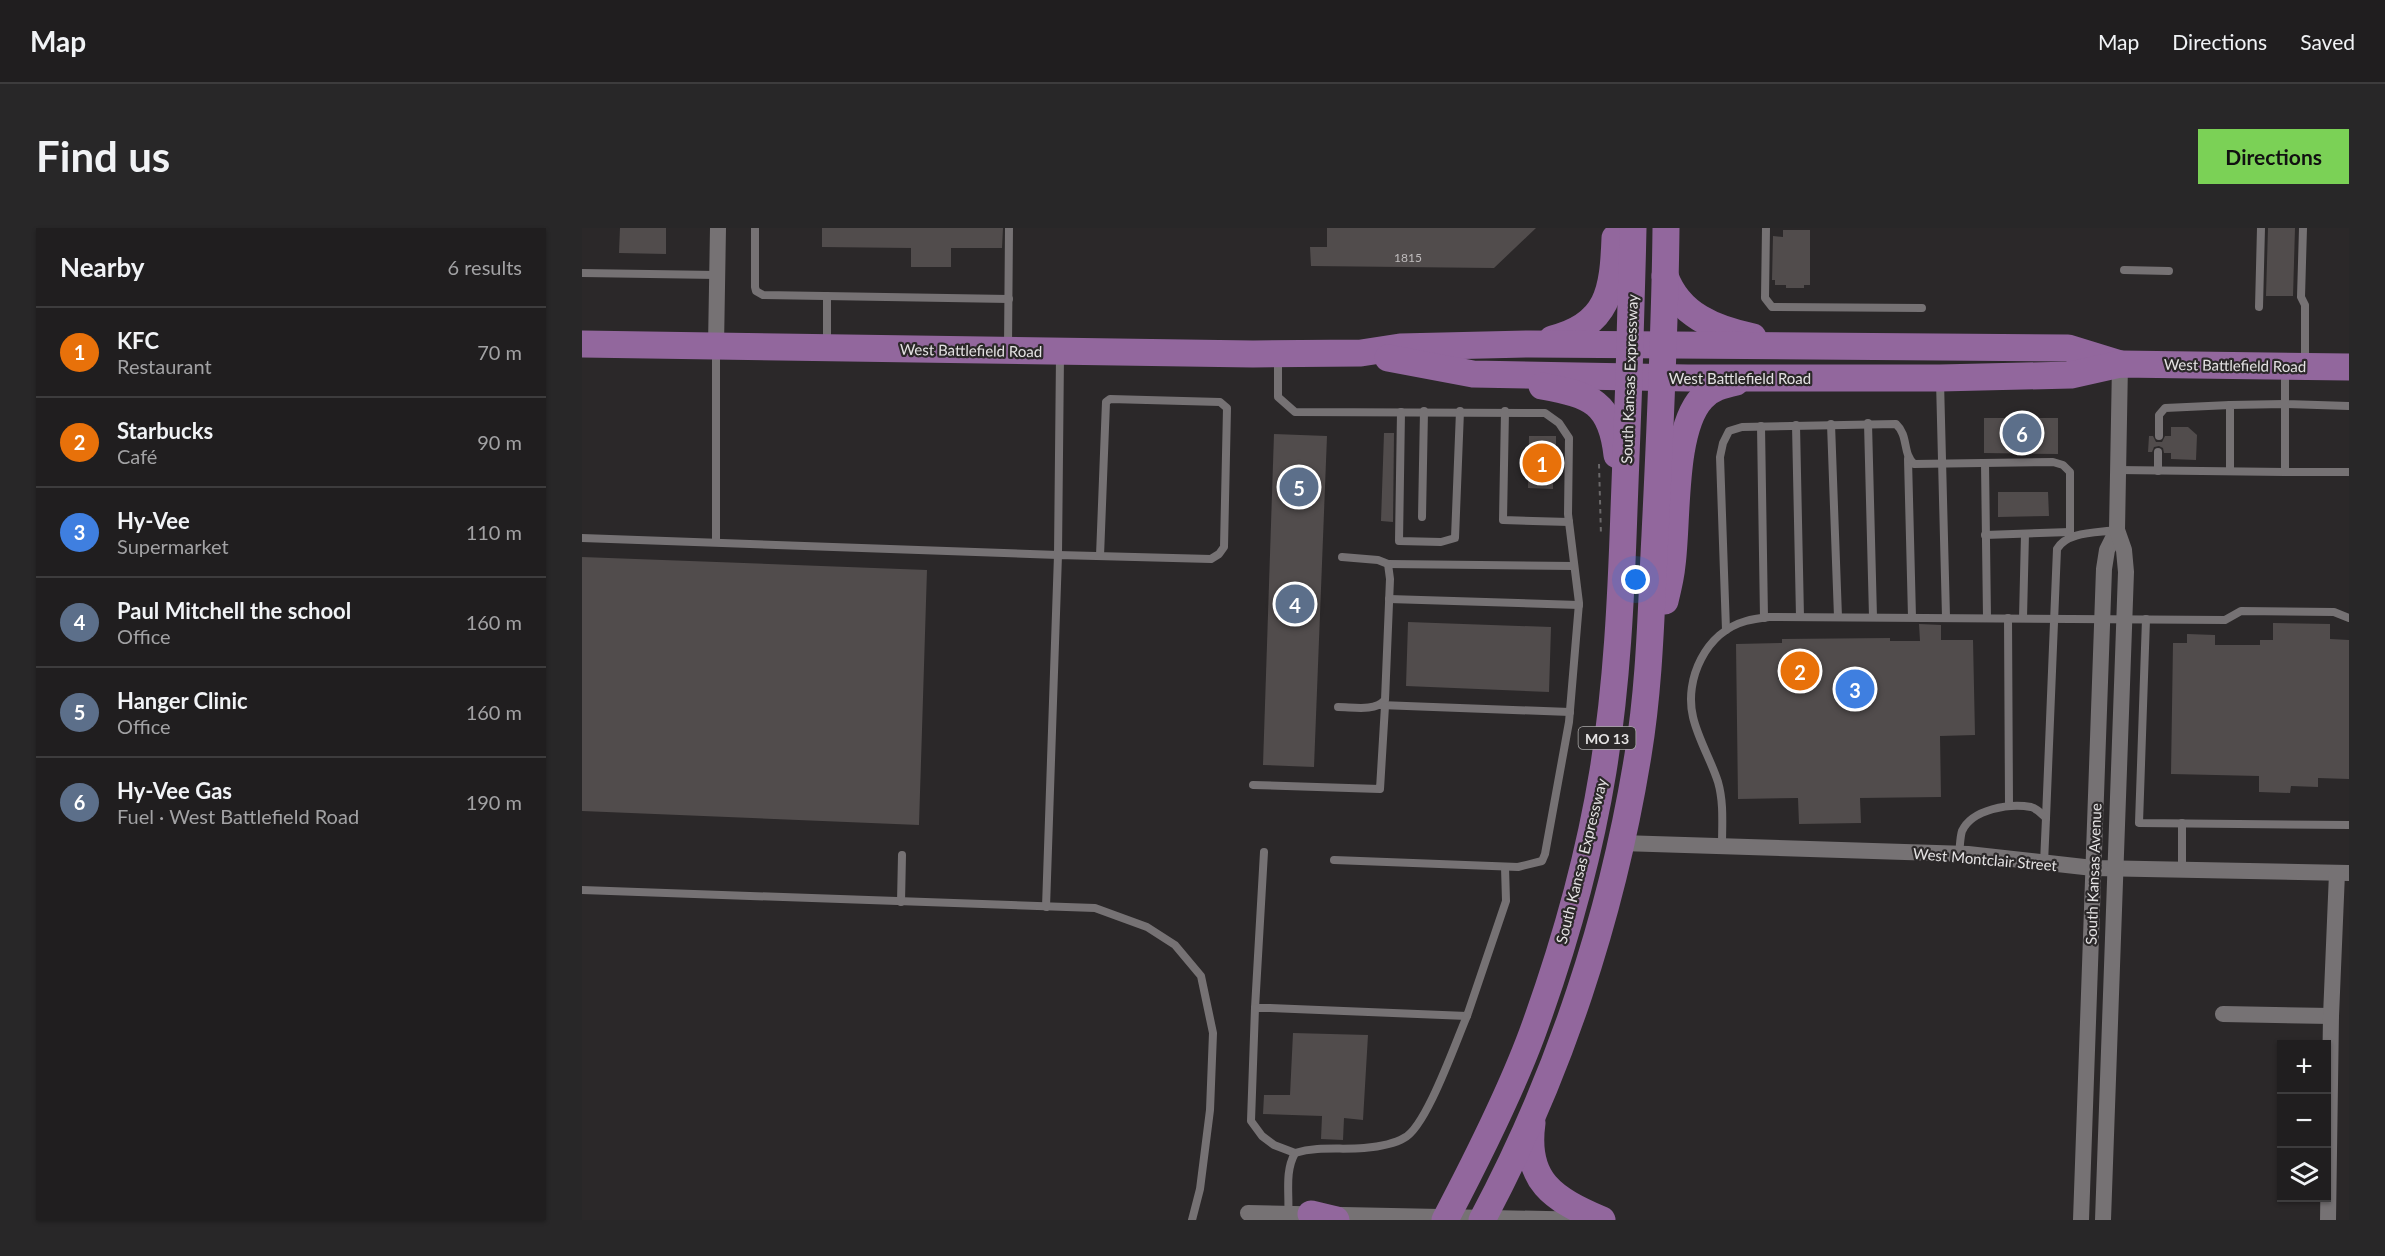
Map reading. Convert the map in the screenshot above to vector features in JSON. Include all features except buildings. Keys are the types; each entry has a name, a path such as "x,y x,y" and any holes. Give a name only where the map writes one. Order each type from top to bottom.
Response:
{"main road":[{"path":"1529,344 1555,339 1580,329 1602,309 1614,273 1616,228"},
{"name":"South Kansas Expressway","path":"1446,1219 1531,1035 1552,975 1573,901 1602,773 1614,680 1621,593 1630,377 1633,228"},
{"name":"South Kansas Expressway","path":"1483,1219 1534,1113 1567,1031 1591,958 1621,843 1638,755 1649,651 1663,378 1666,228"},
{"path":"1665,276 1673,294 1684,307 1714,326 1762,339 1835,347"},
{"name":"West Battlefield Road","path":"582,344 1279,354 1361,353 1400,346 1529,344 2068,348 2121,364"},
{"name":"West Battlefield Road","path":"1361,353 1473,374 1663,378 1940,378 2071,375 2121,364 2349,367"},
{"path":"1473,374 1577,394 1589,399 1604,411 1613,429 1617,456 1621,593"},
{"path":"1649,651 1662,613 1672,564 1680,468 1690,420 1701,398 1709,392 1752,378"},
{"path":"1534,1113 1531,1156 1537,1174 1543,1183 1567,1204 1602,1220"}],"street":[{"path":"716,346 718,228"},
{"name":"South Kansas Avenue","path":"2103,1220 2126,572 2124,550 2117,530 2121,364"},
{"name":"South Kansas Avenue","path":"2081,1220 2102,618 2107,550 2117,530"},
{"name":"West Montclair Street","path":"1621,843 1959,854 2093,868 2343,873"},
{"path":"2328,1220 2331,1016 2343,873"},
{"path":"2223,1014 2331,1016"},
{"path":"1248,1213 1306,1217 1611,1220"}],"lane":[{"path":"755,228 756,291 763,295 1009,299"},
{"path":"1008,351 1009,228"},
{"path":"1766,228 1766,298 1772,306 1923,308"},
{"path":"2259,306 2261,228"},
{"path":"2284,472 2285,404 2295,366 2305,305 2301,297 2303,228"},
{"path":"2124,270 2169,271"},
{"path":"582,273 717,275"},
{"path":"826,348 827,296"},
{"path":"716,346 716,542"},
{"path":"1046,907 1058,555 1060,351"},
{"path":"1279,354 1278,397 1295,412 1505,411 1545,413 1559,423 1569,438 1569,522 1579,605 1570,712 1542,861 1518,867 1505,867 1334,860"},
{"path":"1940,378 1946,617"},
{"path":"582,538 1058,555 1211,559 1224,547 1227,408 1220,402 1110,399 1106,402 1100,556"},
{"path":"2159,436 2159,415 2164,408 2285,404 2349,406"},
{"path":"2230,405 2230,471"},
{"path":"1401,411 1399,541 1442,542 1455,538 1460,411"},
{"path":"1422,518 1424,411"},
{"path":"1505,411 1503,520 1569,522"},
{"path":"1868,423 1873,617"},
{"path":"1726,630 1720,457 1723,442 1729,431 1742,427 1868,423 1896,424 1903,430 1908,459 1912,617"},
{"path":"1832,424 1838,617"},
{"path":"1796,425 1800,617"},
{"path":"1761,426 1764,618"},
{"path":"2158,453 2158,471"},
{"path":"1908,459 1914,464 2053,462 2063,465 2070,472 2070,535"},
{"path":"1984,463 1987,618"},
{"path":"2118,470 2349,472"},
{"path":"1985,535 2070,535 2117,530"},
{"path":"2023,618 2025,534"},
{"path":"2043,864 2057,549 2061,541 2070,535"},
{"path":"1342,556 1378,560 1388,564 1574,566"},
{"path":"1252,785 1380,789 1382,705 1389,599 1388,564"},
{"path":"1389,599 1579,605"},
{"path":"1722,846 1723,805 1718,782 1693,717 1690,692 1695,670 1708,648 1726,630 1746,621 1800,617 2225,620 2241,611 2334,612 2349,618"},
{"path":"2008,618 2009,806"},
{"path":"2146,619 2139,823 2349,825"},
{"path":"1338,708 1382,705 1570,712"},
{"path":"1959,854 1962,830 1974,818 1987,812 2009,806 2031,807 2039,810 2046,818"},
{"path":"2182,823 2182,869"},
{"path":"1264,852 1251,1120 1262,1136 1274,1145 1295,1153 1308,1149 1365,1148 1404,1138 1416,1128 1441,1078 1467,1016 1506,901 1505,867"},
{"path":"900,902 902,855"},
{"path":"582,890 1095,908 1147,927 1175,945 1201,976 1214,1033 1210,1110 1200,1189 1192,1220"},
{"path":"1255,1008 1467,1016"},
{"path":"1295,1153 1288,1173 1306,1217"}],"path":[{"path":"1598,455 1601,536"}],"place":[{"name":"Hy-Vee Gas","path":"2022,433"},
{"name":"KFC","path":"1542,463"},
{"name":"Hanger Clinic","path":"1299,487"},
{"name":"Paul Mitchell the school","path":"1295,604"},
{"name":"Starbucks","path":"1800,671"},
{"name":"Hy-Vee","path":"1855,689"}]}
